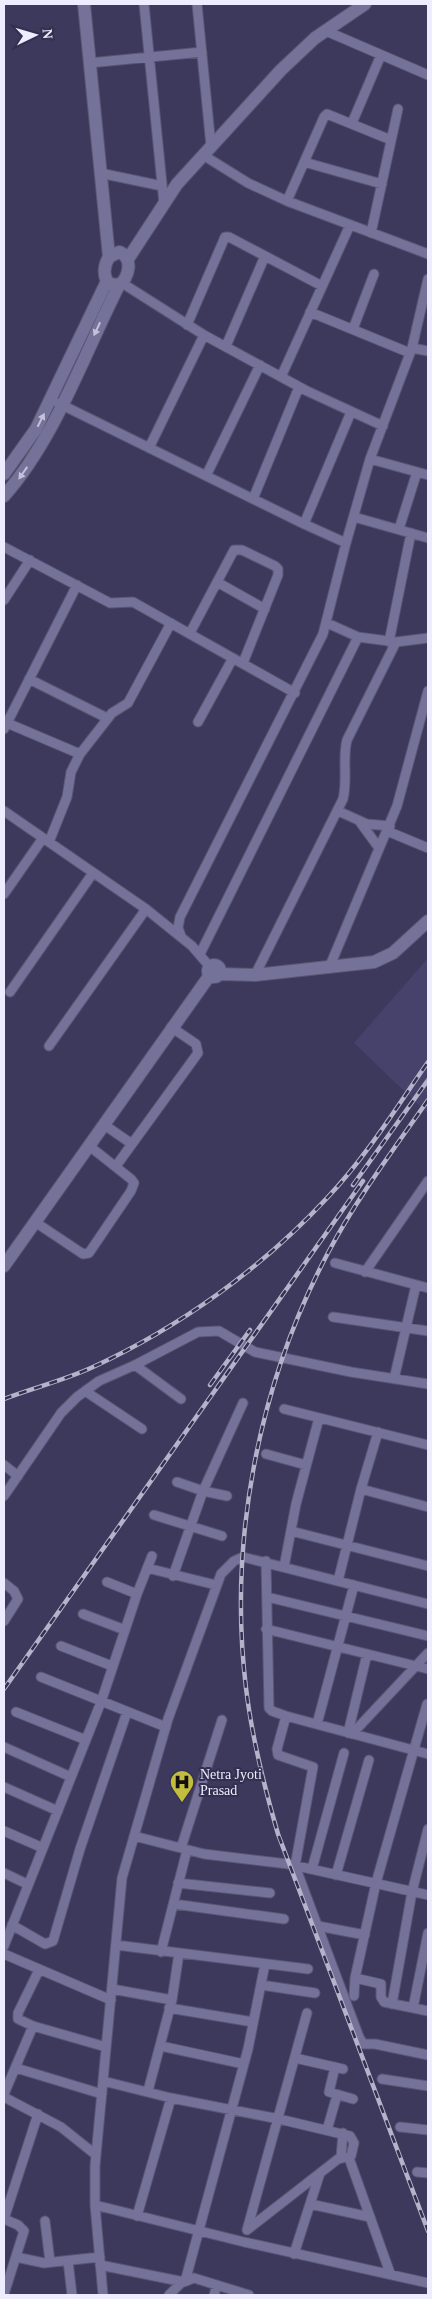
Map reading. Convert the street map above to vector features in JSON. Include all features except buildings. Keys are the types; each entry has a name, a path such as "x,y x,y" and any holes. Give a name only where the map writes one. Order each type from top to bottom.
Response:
{"street":[{"path":"84,4 109,257 105,268 116,283 204,335 299,387 383,426"},
{"path":"144,4 164,204"},
{"path":"197,4 202,52 207,150 248,183 350,225 428,254"},
{"path":"128,259 178,184 281,70 326,31 365,4"},
{"path":"326,31 428,76"},
{"path":"90,63 202,52"},
{"path":"352,123 381,55"},
{"path":"371,233 398,108"},
{"path":"287,200 324,117 328,114 391,140"},
{"path":"304,162 382,184"},
{"path":"100,173 162,186"},
{"path":"281,377 350,225"},
{"path":"187,325 224,237 229,237 322,286"},
{"path":"4,496 22,476 43,442 56,402 116,283 129,265 125,255 119,252 109,257"},
{"path":"226,346 265,256"},
{"path":"353,329 374,274"},
{"path":"181,936 178,928 180,918 295,693 327,623 346,543 370,460 424,317 428,279"},
{"path":"310,312 411,350 428,351"},
{"path":"150,448 204,335"},
{"path":"206,476 260,365"},
{"path":"253,499 299,387"},
{"path":"56,402 346,543"},
{"path":"4,474 56,402"},
{"path":"304,524 351,412"},
{"path":"370,460 428,475"},
{"path":"399,529 417,472"},
{"path":"354,517 428,538"},
{"path":"255,975 338,811 345,789 344,752 347,740 392,642 410,533"},
{"path":"4,547 113,604 133,602 295,693"},
{"path":"190,633 232,552 236,549 275,566 278,569 278,575 243,663"},
{"path":"4,600 30,560"},
{"path":"217,582 265,609"},
{"path":"77,585 5,726 80,754"},
{"path":"4,894 46,840 67,797 71,772 80,754 107,718 117,708 128,703 171,623"},
{"path":"327,623 358,637 392,642 428,638"},
{"path":"200,954 358,637"},
{"path":"198,722 233,658"},
{"path":"29,679 107,718"},
{"path":"329,968 404,786 428,691"},
{"path":"338,811 360,822 388,828 428,848"},
{"path":"4,812 146,909 181,936 200,954 213,972"},
{"path":"360,822 380,848"},
{"path":"10,992 93,873"},
{"path":"49,1046 146,909"},
{"path":"213,972 255,975 374,962 393,953 428,921"},
{"path":"4,1266 88,1145 213,972"},
{"path":"116,1166 198,1054 196,1044 172,1027"},
{"path":"103,1124 132,1144"},
{"path":"35,1222 83,1254 89,1253 134,1187 133,1181 88,1145"},
{"path":"365,1272 428,1181"},
{"path":"335,1263 428,1288"},
{"path":"394,1379 408,1326 416,1285"},
{"path":"333,1317 408,1326 428,1331"},
{"path":"4,1494 61,1414 85,1391 112,1374 198,1332 212,1330 218,1332 255,1352 428,1384"},
{"path":"135,1364 181,1399"},
{"path":"85,1391 142,1429"},
{"path":"173,1576 189,1526 203,1491 244,1403"},
{"path":"284,1409 428,1445"},
{"path":"284,1567 306,1465 319,1418"},
{"path":"338,1581 361,1489 378,1432"},
{"path":"266,1454 306,1465"},
{"path":"4,1465 18,1476"},
{"path":"177,1482 203,1491 227,1496"},
{"path":"361,1489 428,1507"},
{"path":"154,1515 222,1536"},
{"path":"291,1531 428,1566"},
{"path":"111,2000 4,1953 27,1884 101,1702 137,1594 152,1556"},
{"path":"103,2295 95,2205 96,2155 122,1878 166,1727 221,1574 234,1561 243,1557 266,1561 428,1604"},
{"path":"266,1561 267,1702 272,1711 428,1754"},
{"path":"147,1568 216,1586"},
{"path":"107,1582 137,1594"},
{"path":"4,1584 14,1591 18,1599 4,1621"},
{"path":"317,1724 354,1585"},
{"path":"266,1597 428,1636"},
{"path":"83,1614 125,1630"},
{"path":"266,1630 428,1669"},
{"path":"61,1646 112,1666"},
{"path":"350,1733 428,1653"},
{"path":"350,1733 367,1654"},
{"path":"41,1677 166,1727"},
{"path":"354,1996 355,1978 376,1883 427,1704"},
{"path":"16,1712 86,1740"},
{"path":"12,1925 45,1944 53,1941 80,1849 128,1712"},
{"path":"286,1716 277,1750 278,1756 312,1767 295,1866 363,2044 375,2044 428,2055"},
{"path":"161,1952 174,1904 184,1849 222,1720"},
{"path":"4,1747 71,1777"},
{"path":"312,1870 344,1753"},
{"path":"336,1875 369,1760"},
{"path":"4,1787 58,1811"},
{"path":"392,2004 412,1892 428,1829"},
{"path":"4,1830 43,1848"},
{"path":"134,1836 204,1854 295,1866 428,1895"},
{"path":"4,1873 27,1884"},
{"path":"178,1884 270,1893"},
{"path":"174,1904 284,1919"},
{"path":"318,1926 365,1935"},
{"path":"413,2008 428,1933"},
{"path":"116,1945 308,1969"},
{"path":"148,2091 171,2004 179,1953"},
{"path":"184,2282 244,2064 265,1964"},
{"path":"39,1970 17,2017 20,2022 106,2047"},
{"path":"355,1978 381,1984 382,2000 392,2004 428,2011"},
{"path":"261,1985 315,1993"},
{"path":"112,1989 253,2022"},
{"path":"244,2242 307,2014"},
{"path":"32,2026 4,2096 75,2136 96,2155"},
{"path":"161,2046 244,2064"},
{"path":"295,2058 339,2068 329,2091 331,2094 353,2099"},
{"path":"16,2068 102,2094"},
{"path":"382,2079 428,2086"},
{"path":"103,2081 171,2098 279,2119 350,2136 354,2144 353,2154 320,2173 247,2230"},
{"path":"327,2130 337,2095"},
{"path":"137,2216 171,2098"},
{"path":"4,2294 24,2231 23,2227 4,2219 38,2114"},
{"path":"400,2127 428,2130"},
{"path":"345,2157 370,2217 390,2273"},
{"path":"417,2172 428,2174"},
{"path":"294,2254 320,2173"},
{"path":"310,2204 370,2217"},
{"path":"95,2205 294,2254 390,2273 428,2283"},
{"path":"45,2221 50,2262"},
{"path":"16,2257 50,2262 100,2261 184,2282"},
{"path":"68,2261 72,2295"},
{"path":"168,2295 184,2282 194,2278 249,2295"},
{"path":"214,2295 217,2285"}],"shaded area":[{"path":"428,958 428,1114 354,1043"}],"railway":[{"path":"4,1399 82,1372 125,1351 157,1334 188,1314 247,1272 302,1224 355,1166 428,1062"},
{"path":"353,1185 428,1080"},
{"path":"428,1100 376,1174 340,1231 305,1301 284,1354 267,1408 254,1463 246,1519 242,1576 242,1632 246,1688 255,1744 278,1834 428,2231"},
{"path":"4,1689 363,1181"},
{"path":"210,1385 250,1330"}],"place":[{"name":"Netra Jyoti Prasad","path":"182,1803"}]}
